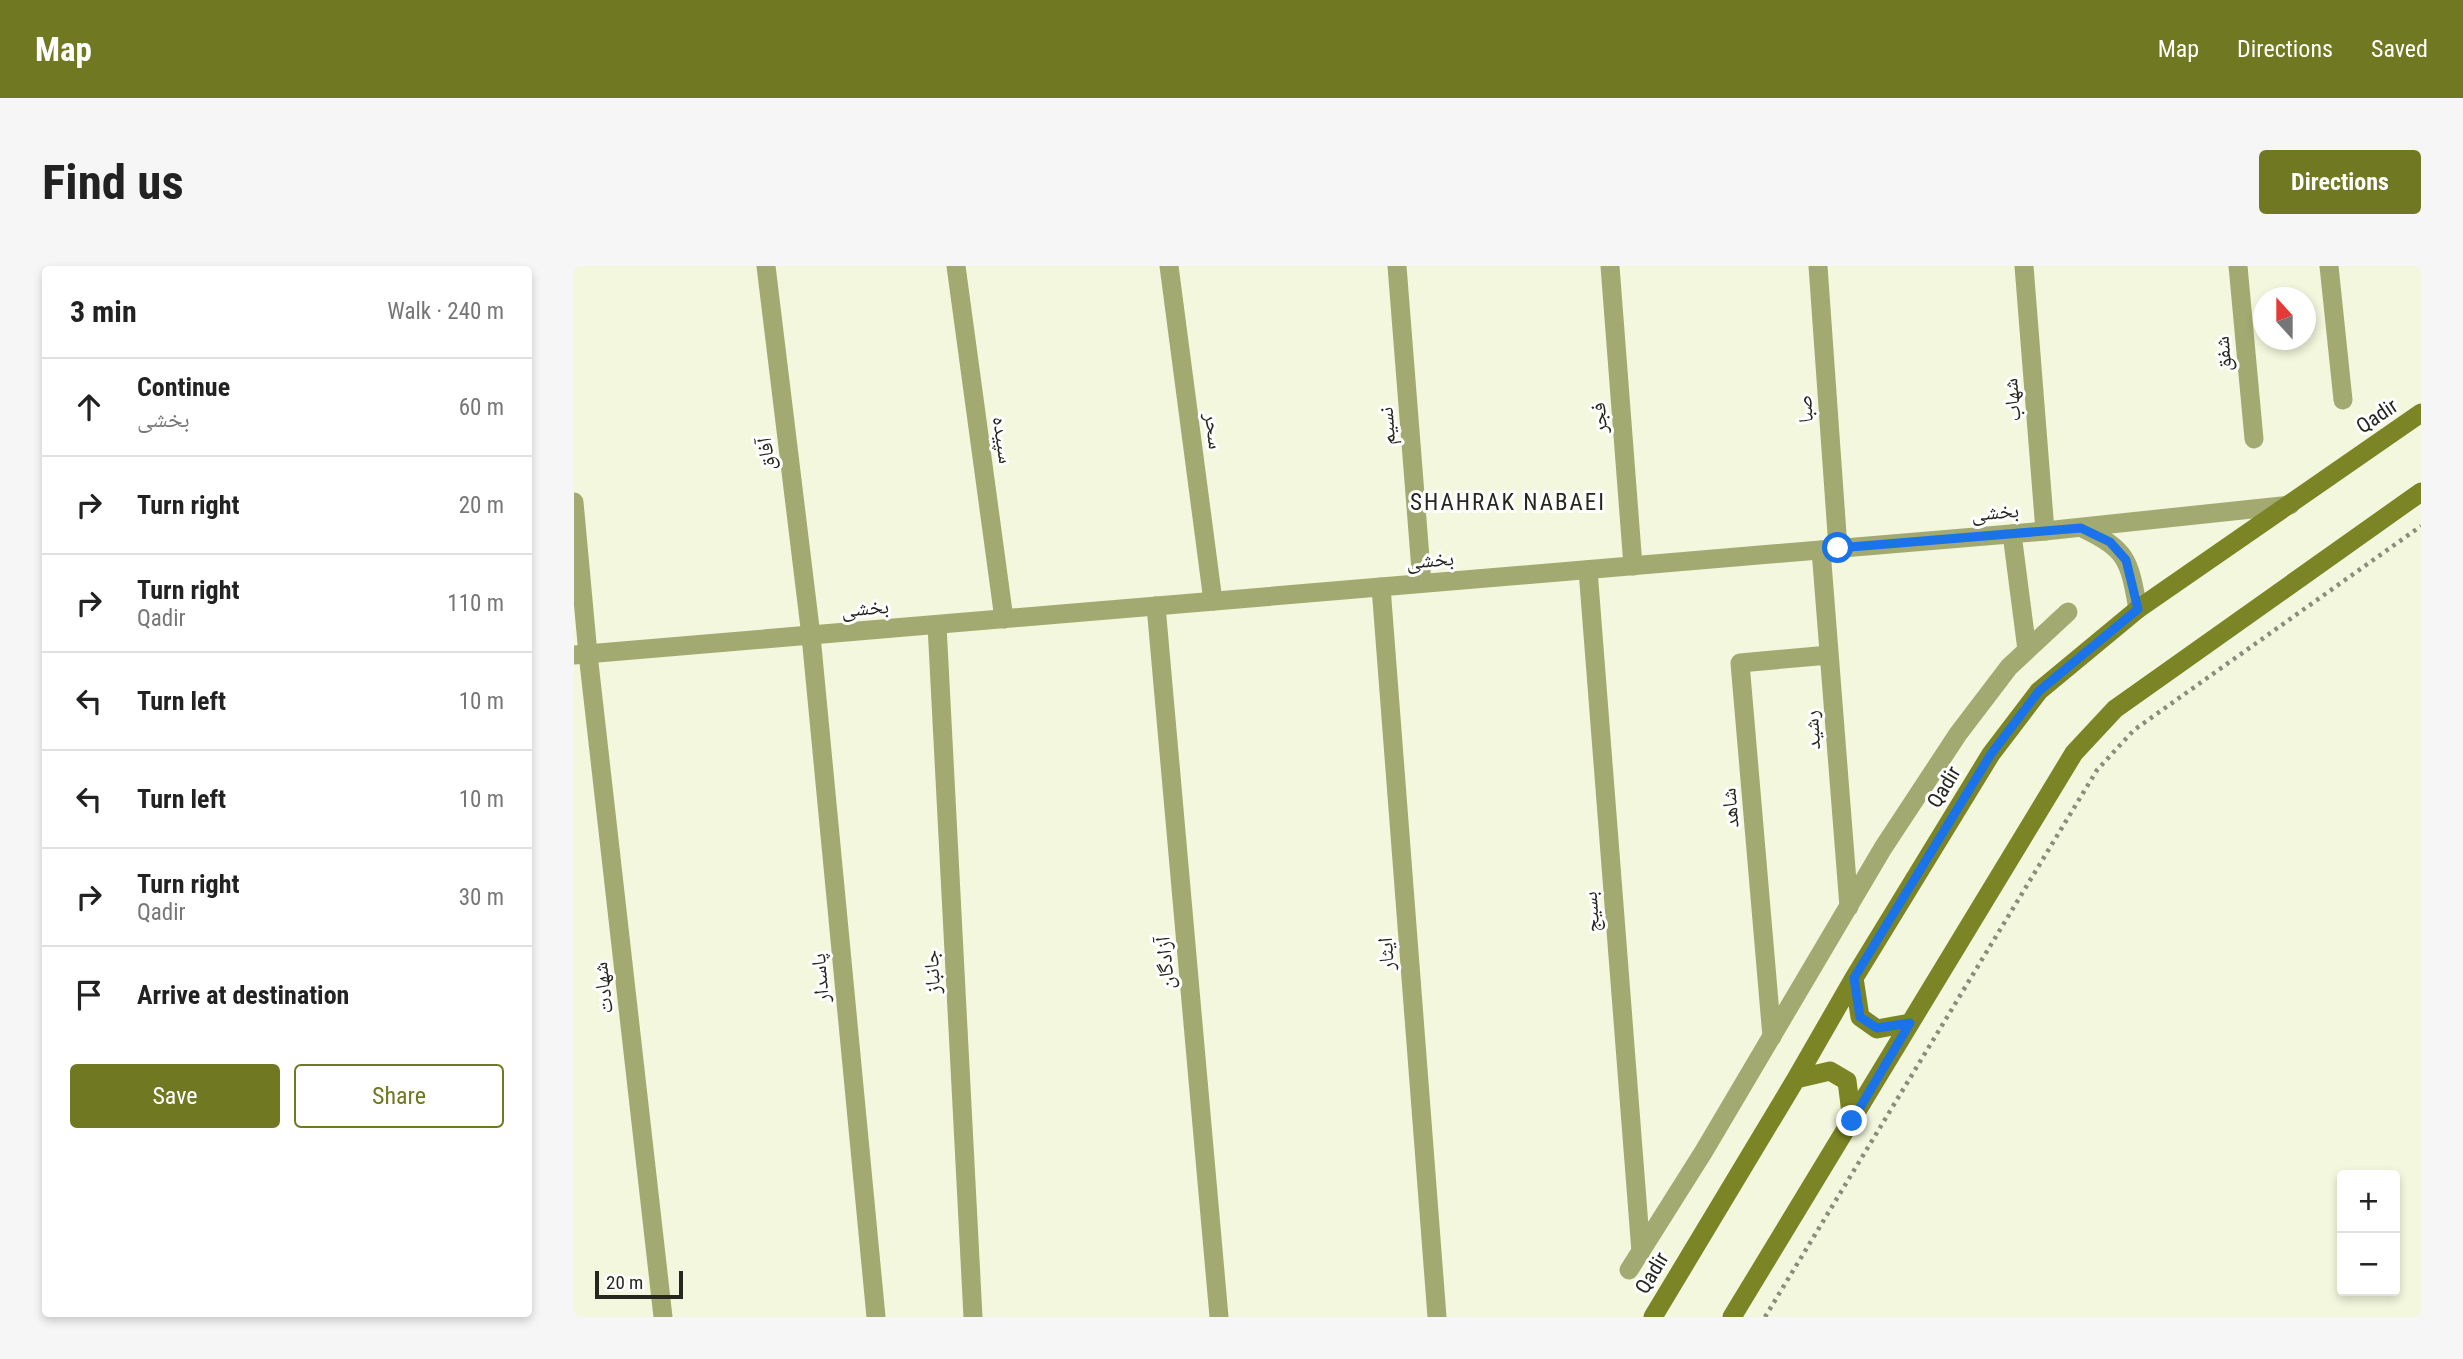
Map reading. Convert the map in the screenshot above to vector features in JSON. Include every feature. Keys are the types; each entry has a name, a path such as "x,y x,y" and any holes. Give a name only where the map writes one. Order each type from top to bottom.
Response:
{"main road":[{"name":"Qadir","path":"1653,1317 1854,978 1991,754 2039,691 2138,609 2421,413"},
{"path":"1732,1317 2074,753 2115,709 2421,492"},
{"path":"1854,978 1860,1017 1877,1028 1910,1023"},
{"path":"1796,1079 1830,1070 1847,1081 1852,1121"}],"street":[{"name":"آفاق","path":"766,266 811,636"},
{"name":"سپیده","path":"957,266 1003,619"},
{"name":"سحر","path":"1169,266 1213,601"},
{"name":"نسیم","path":"1397,266 1422,583"},
{"name":"فجر","path":"1610,266 1633,566"},
{"name":"صبا","path":"1818,266 1829,549"},
{"name":"شهاب","path":"2024,266 2045,531"},
{"name":"شفق","path":"2238,266 2254,439"},
{"path":"2329,266 2343,400"},
{"name":"شهادت","path":"574,502 581,655 663,1317"},
{"name":"بخشی","path":"581,655 2081,528 2290,505"},
{"path":"2081,528 2110,542 2126,560 2138,609"},
{"path":"2012,534 2027,650"},
{"name":"رشید","path":"1829,549 1829,655 1849,908"},
{"name":"بسیج","path":"1588,570 1640,1252"},
{"name":"ایثار","path":"1381,587 1437,1317"},
{"name":"آزادگان","path":"1156,606 1219,1317"},
{"path":"1629,1270 1772,1037 1883,848 1958,734 2009,667 2068,612"},
{"name":"جانباز","path":"937,625 973,1317"},
{"name":"پاسدار","path":"811,636 876,1317"},
{"name":"شاهد","path":"1772,1037 1740,663 1829,655"}],"path":[{"path":"1765,1317 2097,769 2134,730 2421,526"}],"district":[{"name":"SHAHRAK NABAEI","path":"1508,502"}],"route":[{"path":"1838,548 2081,528 2110,542 2126,560 2134,583 2138,609 2039,691 1991,754 1854,978 1860,1017 1877,1028 1910,1023 1852,1121"}]}
